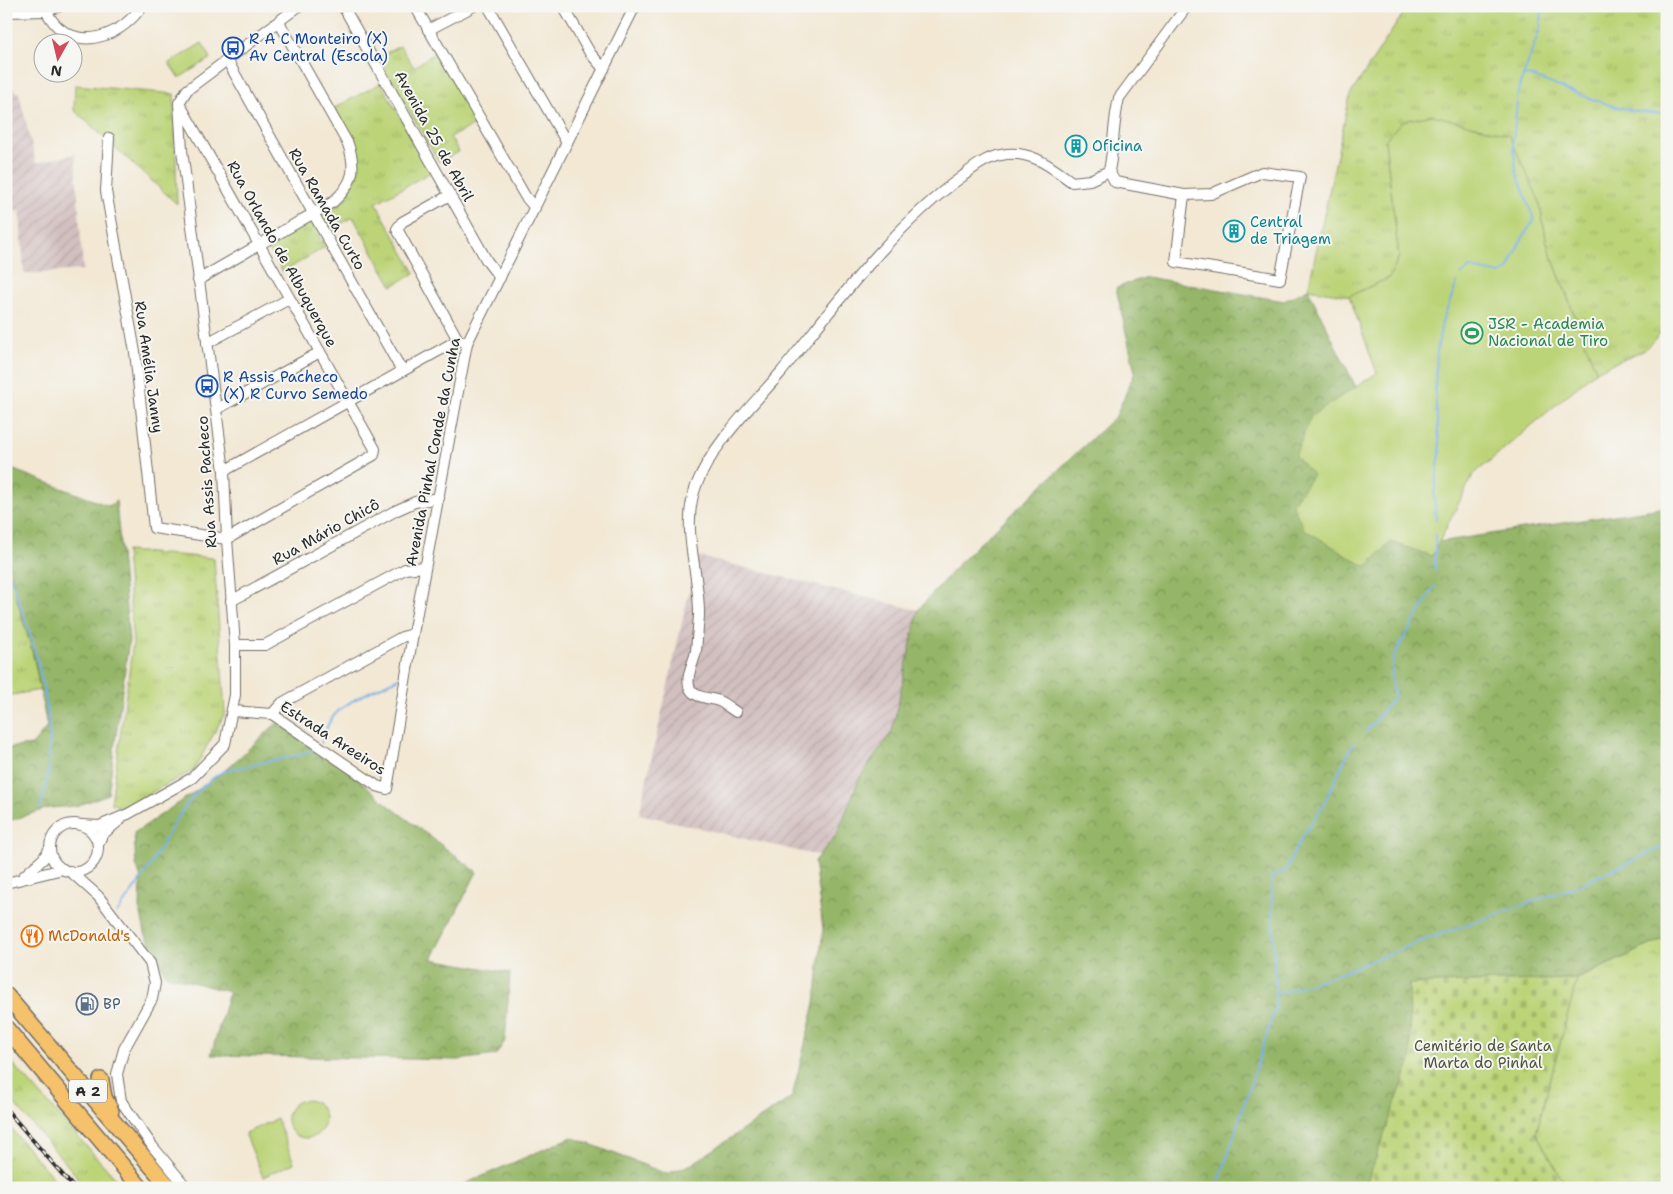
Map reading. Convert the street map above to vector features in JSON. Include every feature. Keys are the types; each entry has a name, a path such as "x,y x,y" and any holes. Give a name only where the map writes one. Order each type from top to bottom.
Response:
{"highway":[{"name":"A 2","path":"6,995 170,1188"},
{"name":"A 2","path":"6,1028 142,1188"},
{"path":"101,1080 104,1097 130,1141"}],"street":[{"path":"6,12 46,11 60,6"},
{"path":"46,11 58,27 82,40 112,34 133,19 142,6"},
{"path":"179,104 187,90 299,6"},
{"name":"Avenida 25 de Abril","path":"343,6 487,261 500,278"},
{"path":"415,6 525,196 535,208"},
{"path":"428,30 474,6"},
{"path":"488,6 567,143"},
{"path":"563,6 590,52 604,69"},
{"name":"Avenida Pinhal Conde da Cunha","path":"387,789 413,634 439,498 462,342 500,278 635,6"},
{"path":"1184,195 1176,262 1280,279 1300,177 1262,172 1211,194 1184,195 1116,182 1109,171 1115,134 1115,114 1119,98 1187,6"},
{"path":"198,280 313,214 345,191 351,177 353,159 348,144 279,22"},
{"name":"Rua Ramada Curto","path":"227,60 402,371"},
{"name":"Rua Orlando de Albuquerque","path":"179,104 260,243 289,299 375,449 374,455 226,539"},
{"name":"Rua Assis Pacheco","path":"128,814 192,778 225,744 236,695 235,645 226,539 224,471 182,150 179,104"},
{"name":"Rua Amélia Janny","path":"109,138 106,191 135,352 154,528 226,539"},
{"path":"736,712 720,702 696,696 689,687 690,669 696,654 699,616 698,588 689,545 691,516 696,486 720,443 877,255 932,199 978,164 998,155 1021,153 1045,162 1072,182 1090,180 1109,171"},
{"path":"224,471 402,371 462,342 397,229 402,222 450,195"},
{"path":"207,343 289,299"},
{"path":"217,409 320,352"},
{"name":"Rua Mário Chicô","path":"231,601 395,511 415,502 439,498"},
{"path":"235,645 265,645 405,569 425,567"},
{"path":"272,714 282,703 402,637 413,634"},
{"name":"Estrada Areeiros","path":"233,711 272,714 377,786 387,789"},
{"path":"21,878 43,859 58,829 68,824 99,826 128,814"},
{"path":"6,883 21,878 66,870 77,871 89,865 97,853 102,835 128,814"},
{"path":"82,825 95,836 98,845"},
{"path":"50,848 55,862 98,896 150,963 155,983 152,999 124,1049 117,1074 121,1101 153,1147 187,1188"},
{"path":"89,865 90,878 98,896"}],"shaded area":[{"path":"6,83 19,93 36,163 75,154 83,270 24,274 20,211 6,213"},
{"path":"697,556 918,610 892,732 860,777 837,834 819,856 639,814"}],"green space":[{"path":"1408,6 1667,6 1667,327 1644,350 1596,371 1547,244 1539,200 1385,140 1399,257 1389,278 1349,296 1308,289 1350,95"},
{"path":"202,43 211,58 179,78 169,63"},
{"path":"400,46 414,67 436,52 477,124 450,137 459,152 439,162 378,57"},
{"path":"381,83 431,172 376,203 415,273 392,286 353,217 329,231 320,215 347,198 356,176 356,150 334,108"},
{"path":"75,85 174,94 177,204 74,110"},
{"name":"JSR - Academia Nacional de Tiro","path":"1433,115 1509,135 1539,200 1547,244 1596,371 1473,475 1432,556 1391,542 1366,567 1304,529 1292,504 1313,475 1295,456 1311,416 1377,373 1349,296 1389,278 1399,257 1385,140 1402,121"},
{"path":"310,219 325,247 283,272 266,245"},
{"path":"1146,277 1284,301 1308,289 1432,543 1667,507 1667,937 1577,979 1409,984 1411,1060 1365,1188 455,1188 572,1137 667,1174 692,1164 792,1097 815,1003 823,929 814,862 837,834 860,777 892,732 918,610 963,559 1116,416 1135,372 1116,288"},
{"path":"6,467 109,506 116,501 129,640 108,794 77,806 49,808 6,822 6,748 32,745 47,727 34,657 16,597 6,547"},
{"path":"6,547 33,654 40,690 6,696"},
{"path":"126,551 214,558 225,713 194,770 122,808 111,803 133,643"},
{"path":"277,723 342,765 387,804 477,872 432,959 510,973 505,1041 496,1055 458,1060 211,1055 229,992 166,975 145,933 140,909 141,879 136,864 134,833 221,774"},
{"path":"1667,937 1667,1188 1567,1188 1536,1133 1577,979"},
{"name":"Cemitério de Santa Marta do Pinhal","path":"1577,979 1536,1133 1567,1188 1365,1188 1411,1060 1409,984"},
{"path":"6,1056 123,1188 87,1188 6,1094"},
{"path":"306,1100 320,1105 325,1119 320,1133 306,1138 292,1133 287,1119 292,1105"},
{"path":"277,1119 294,1163 263,1177 245,1133"},
{"path":"6,1123 62,1188 6,1188"}],"waterway":[{"path":"1460,275 1470,268 1501,274 1508,270 1520,242 1534,220 1516,170 1513,141 1518,91 1540,28 1543,6"},
{"path":"1523,75 1537,78 1612,106 1640,112 1667,113"},
{"path":"1436,519 1434,495 1440,453 1435,391 1437,351 1442,322 1457,283"},
{"path":"1435,534 1435,571"},
{"path":"6,570 36,653 46,706 49,732 49,759 46,784 40,808"},
{"path":"1366,732 1395,696 1391,675 1394,655 1435,586"},
{"path":"321,743 330,721 343,707 403,676"},
{"path":"1217,1188 1276,1006 1271,877 1285,871 1301,839 1324,804 1354,743"},
{"path":"117,913 150,866 189,801 211,780 224,771 304,754 316,748"},
{"path":"1277,994 1333,976 1429,938 1577,886 1667,845"}],"railway":[{"path":"6,1109 74,1188"}],"place":[{"name":"R A C Monteiro (X) Av Central (Escola)","path":"233,48"},
{"name":"Oficina","path":"1076,146"},
{"name":"Central de Triagem","path":"1234,231"},
{"name":"JSR - Academia Nacional de Tiro","path":"1472,333"},
{"name":"R Assis Pacheco (X) R Curvo Semedo","path":"207,386"},
{"name":"McDonald's","path":"32,936"},
{"name":"BP","path":"87,1004"}]}
